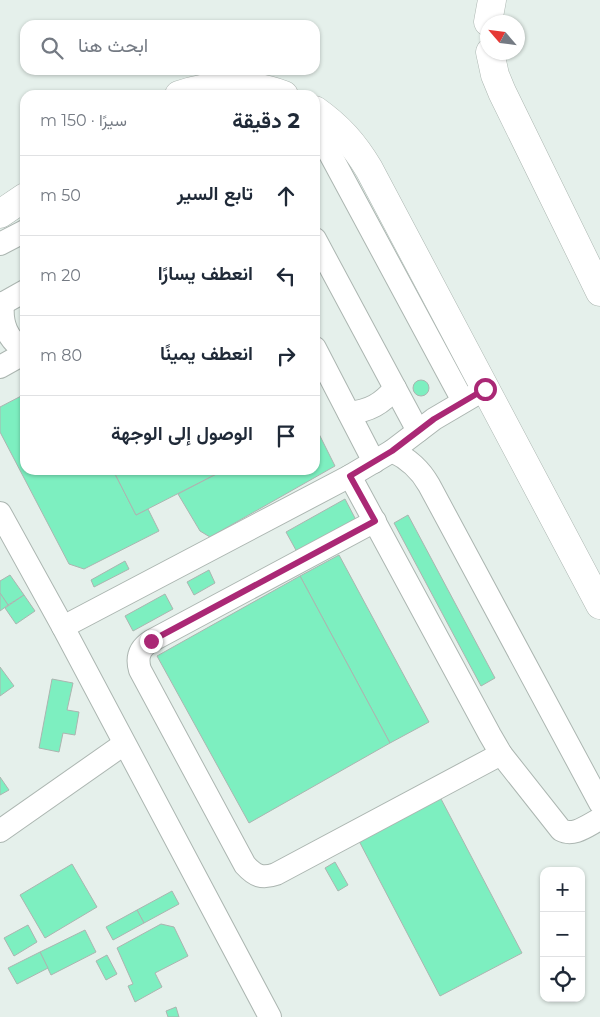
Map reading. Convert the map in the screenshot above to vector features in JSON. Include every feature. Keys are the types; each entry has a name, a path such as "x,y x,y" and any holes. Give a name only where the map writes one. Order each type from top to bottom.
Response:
{"main road":[{"path":"489,15 492,0"},
{"path":"492,60 502,92 600,292"},
{"path":"201,90 219,86 239,86 266,90"},
{"path":"320,114 346,136 370,169 474,395 600,604"},
{"path":"0,214 20,200"}],"street":[{"path":"63,627 350,476 383,457 434,419 474,395 320,134"},
{"path":"0,244 20,234"},
{"path":"320,248 418,431"},
{"path":"20,294 1,304 4,326 9,337 20,348"},
{"path":"0,367 20,355"},
{"path":"320,358 349,413 383,457"},
{"path":"349,413 360,412 380,404 395,388"},
{"path":"383,457 404,456 414,464 429,486 600,803"},
{"path":"350,476 501,754 565,833 574,832 600,819"},
{"path":"0,513 63,627 270,1017"},
{"path":"375,521 151,641 139,652 140,670 241,857 251,872 259,877 268,877 276,874 501,754"},
{"path":"0,831 124,744"}],"building":[{"path":"421,380 429,388 421,396 413,388"},
{"path":"20,397 20,470 0,432 0,407"},
{"path":"320,436 335,466 320,475"},
{"path":"22,475 116,475 136,515 148,509 159,531 84,569 69,564"},
{"path":"116,475 214,475 136,515"},
{"path":"214,475 319,475 210,537 200,531 178,494"},
{"path":"345,499 356,520 297,552 286,532"},
{"path":"408,515 495,678 481,686 394,523"},
{"path":"339,555 429,722 390,743 300,576"},
{"path":"125,561 129,569 94,587 91,580"},
{"path":"209,570 215,583 194,595 187,582"},
{"path":"10,575 24,595 8,605 0,593 0,581"},
{"path":"300,576 390,743 249,823 157,656"},
{"path":"0,593 8,605 0,611"},
{"path":"165,594 173,609 133,631 125,616"},
{"path":"24,595 35,611 16,624 5,608"},
{"path":"0,667 14,686 0,696"},
{"path":"52,679 73,683 67,710 79,712 75,735 63,733 59,752 39,748"},
{"path":"0,777 9,790 0,795"},
{"path":"440,797 522,953 440,996 359,841"},
{"path":"335,862 348,885 338,891 325,868"},
{"path":"72,864 97,907 45,938 20,895"},
{"path":"172,891 179,904 144,923 137,910"},
{"path":"137,910 144,923 113,940 106,927"},
{"path":"161,924 174,927 188,956 155,973 162,987 135,1002 128,986 133,984 117,948"},
{"path":"28,925 37,942 14,956 4,938"},
{"path":"85,930 96,952 51,975 40,952"},
{"path":"40,952 48,968 17,984 8,968"},
{"path":"107,955 117,974 106,980 96,961"},
{"path":"176,1007 179,1017 168,1017 166,1011"}],"route":[{"path":"151,641 375,521 350,476 392,451 434,419 485,389"}]}
